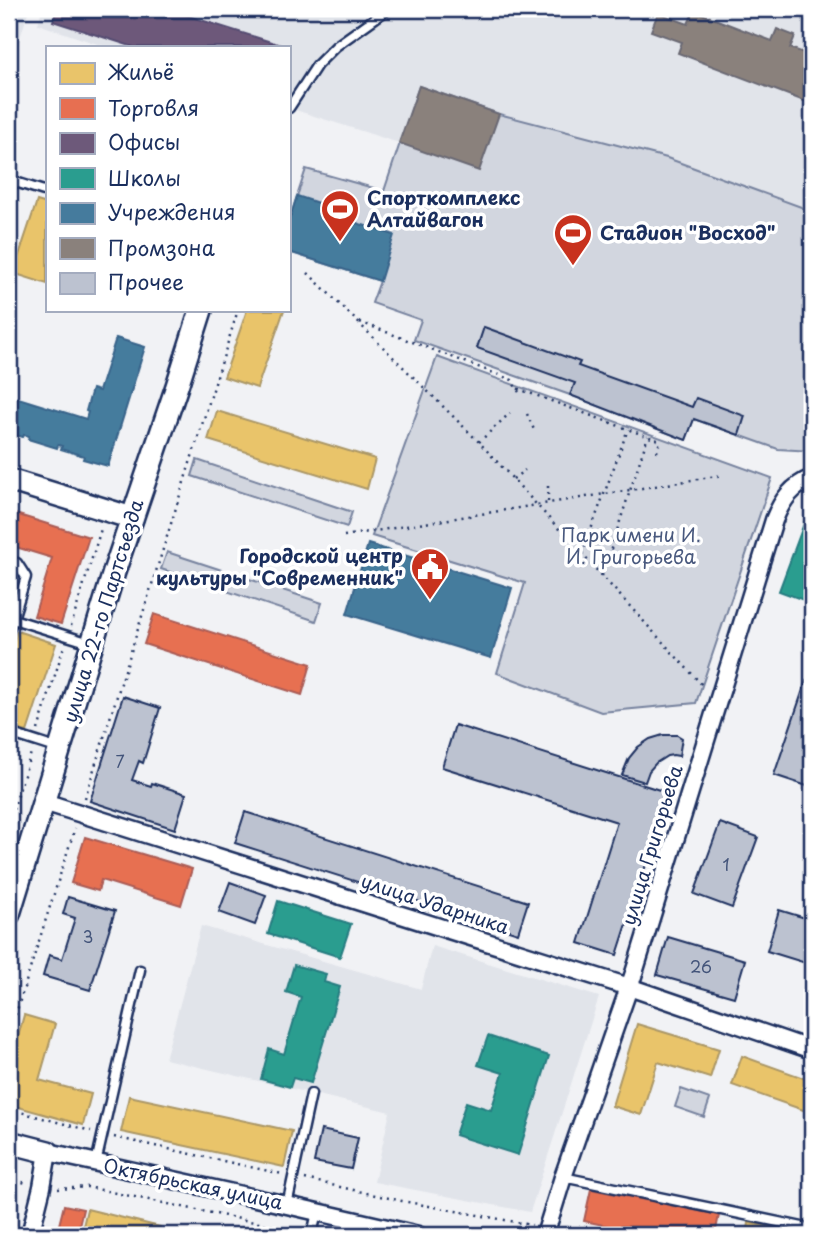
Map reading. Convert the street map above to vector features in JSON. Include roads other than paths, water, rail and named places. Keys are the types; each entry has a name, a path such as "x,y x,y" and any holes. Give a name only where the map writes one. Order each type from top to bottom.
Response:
{"street":[{"name":"улица 22-го Партсъезда","path":"9,914 18,850 44,802 132,518 200,312"},
{"name":"улица Григорьева","path":"545,1235 629,987 779,506 799,484 812,478"},
{"path":"9,480 132,518"},
{"name":"улица Ударника","path":"44,802 629,987 812,1050"},
{"name":"Октябрьская улица","path":"9,1142 418,1235"},
{"path":"30,1235 48,1152"}],"lane":[{"path":"290,106 317,65 336,46 388,9"},
{"path":"9,180 46,192"},
{"path":"9,560 17,563 26,577 9,631"},
{"path":"13,619 92,644"},
{"path":"9,733 60,750"},
{"path":"96,1163 140,970"},
{"path":"288,1205 311,1094"},
{"path":"563,1177 812,1229"},
{"path":"312,1235 317,1212"}],"place":[{"name":"Спорткомплекс Алтайвагон","path":"340,243"},
{"name":"Стадион \"Восход\"","path":"573,267"},
{"name":"Городской центр культуры \"Современник\"","path":"430,601"}],"park label":[{"name":"Парк имени И. И. Григорьева","path":"631,546"}]}
